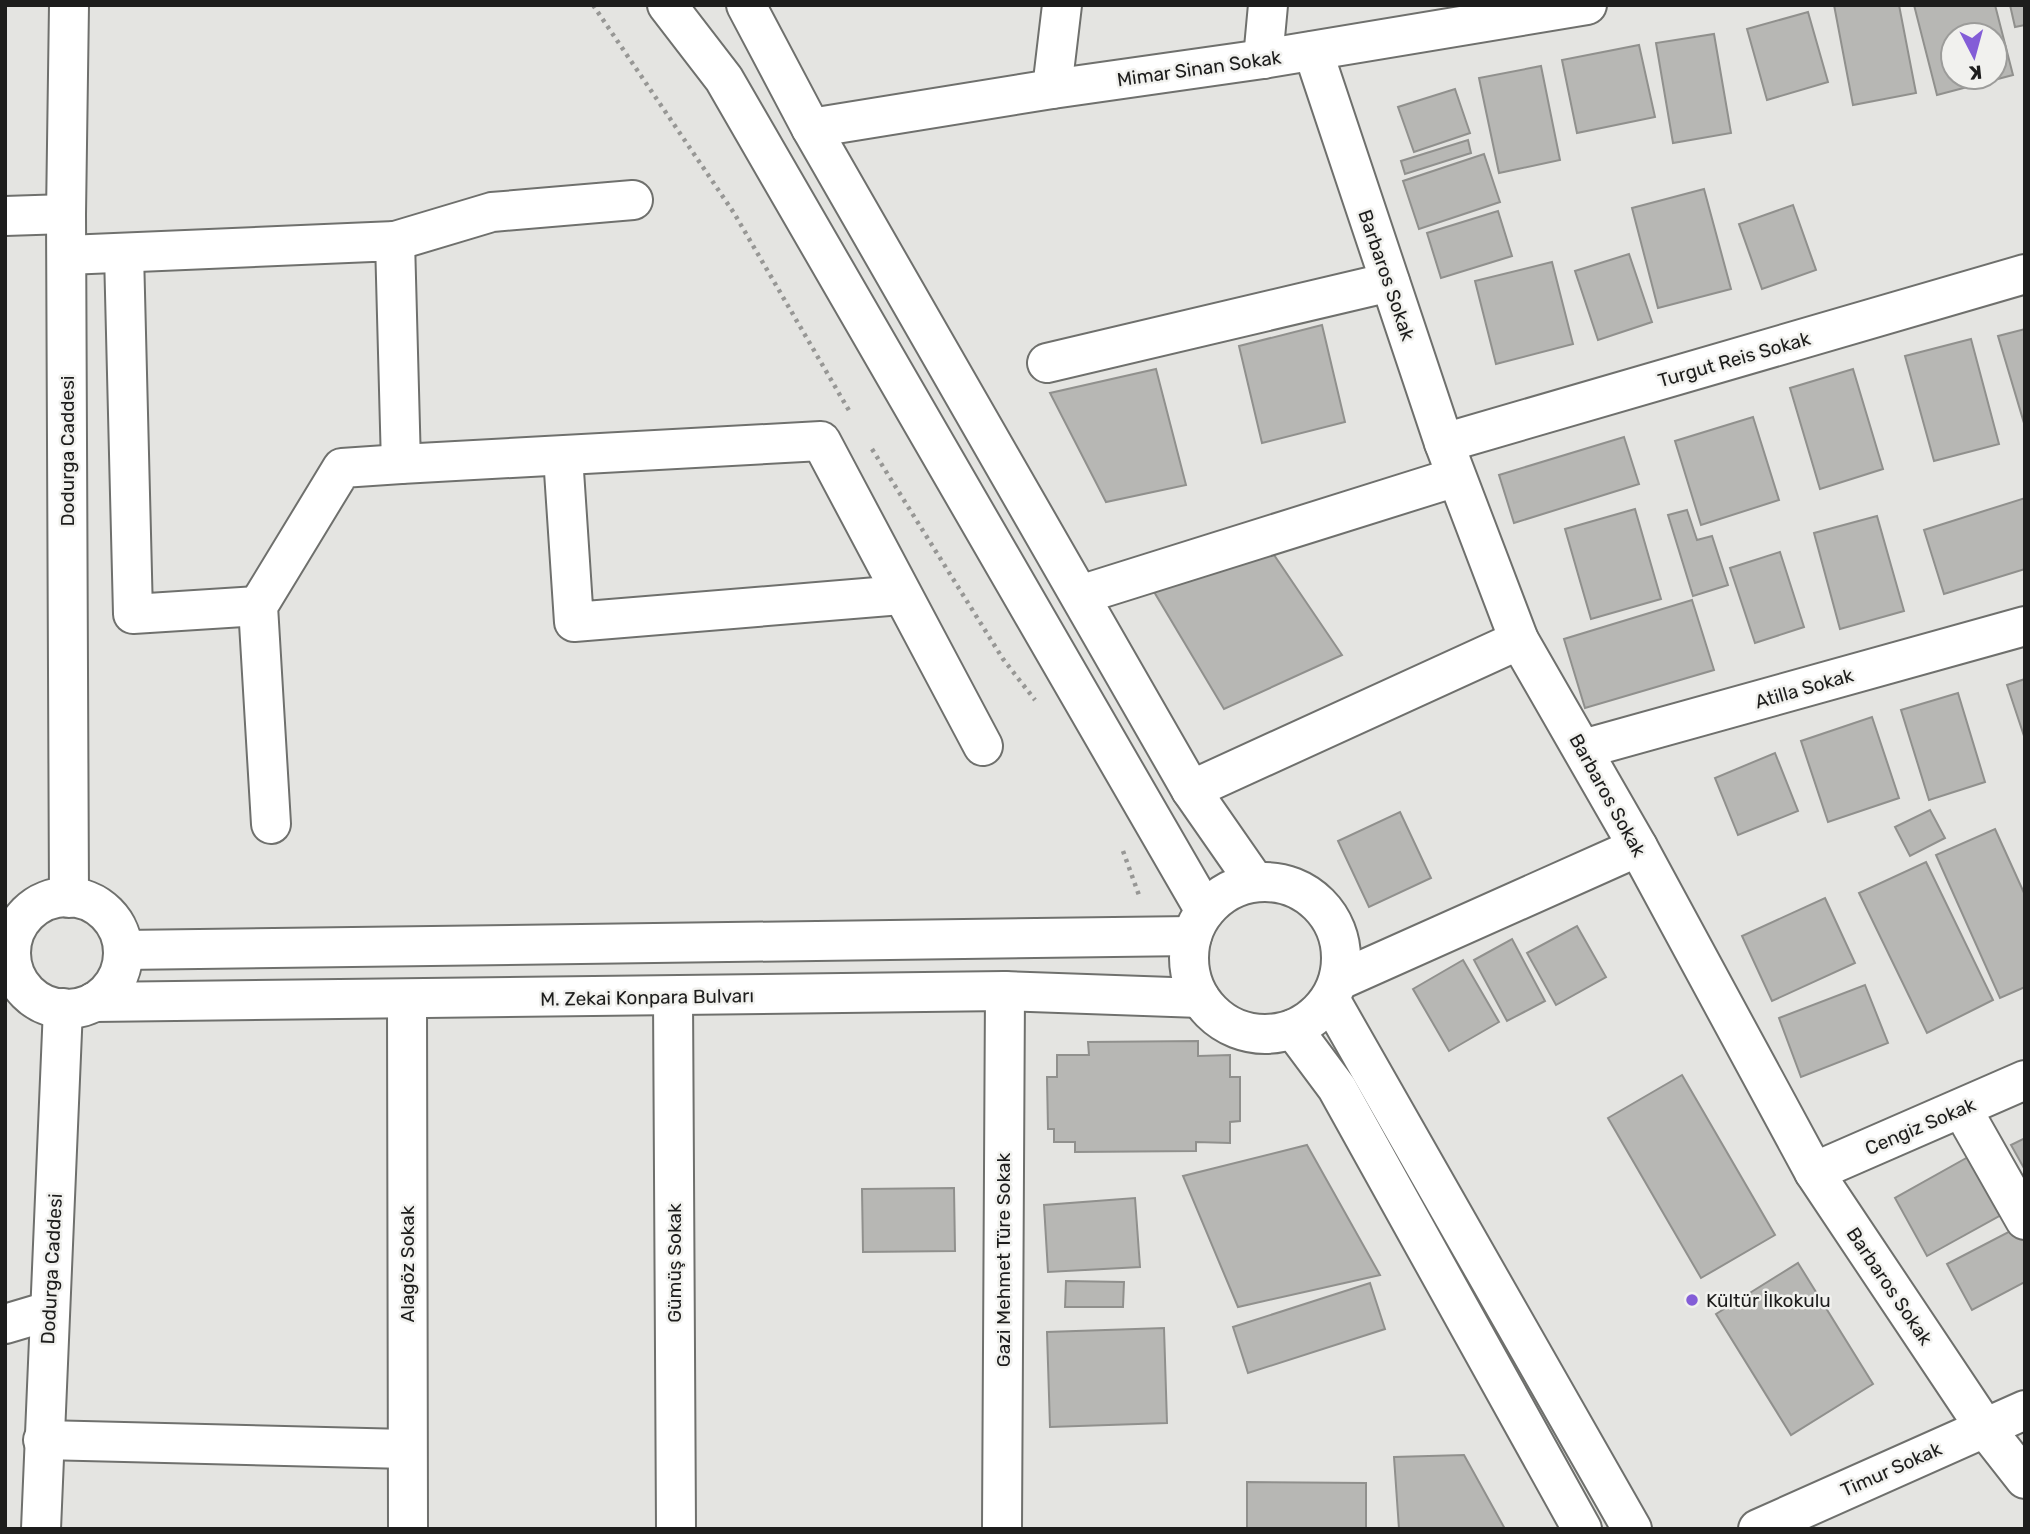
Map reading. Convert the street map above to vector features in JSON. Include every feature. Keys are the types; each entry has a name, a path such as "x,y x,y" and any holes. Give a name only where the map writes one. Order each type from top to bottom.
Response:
{"street":[{"name":"Dodurga Caddesi","path":"69,5 66,214 69,898"},
{"path":"667,5 724,79 1198,923"},
{"path":"746,5 811,128 1191,790 1255,882"},
{"path":"1052,89 1062,5"},
{"path":"1263,59 1268,5"},
{"name":"Mimar Sinan Sokak","path":"811,128 1313,51 1491,13 1587,5"},
{"name":"Barbaros Sokak","path":"1313,51 1450,460 1519,640 1638,847 1814,1172 1984,1428 2025,1479"},
{"path":"67,255 395,241 492,212 633,200"},
{"path":"5,216 66,214"},
{"path":"395,241 401,464"},
{"path":"124,253 134,614 258,606"},
{"name":"Turgut Reis Sokak","path":"1080,595 1450,460 2025,274"},
{"path":"1047,363 1390,282"},
{"path":"271,824 258,606 342,468 821,441 983,746"},
{"path":"563,456 574,622 901,595"},
{"name":"Atilla Sokak","path":"1583,750 2025,626"},
{"path":"1191,790 1519,640"},
{"path":"1334,990 1638,847"},
{"path":"1255,882 1280,882 1305,892 1324,908 1337,930 1342,956 1334,990 1320,1011 1293,1029 1267,1034 1241,1030 1218,1017 1200,998 1191,978 1189,957 1198,923 1236,887 1255,882"},
{"path":"69,898 95,905 109,915 119,930 123,950 117,982 79,1005 50,1007 13,984 11,946 15,918 43,902 69,898"},
{"path":"123,950 1198,923"},
{"path":"1334,990 1632,1529"},
{"name":"M. Zekai Konpara Bulvarı","path":"79,1005 1005,992 1200,998"},
{"name":"Gazi Mehmet Türe Sokak","path":"1002,1529 1005,992"},
{"name":"Gümüş Sokak","path":"673,997 676,1529"},
{"name":"Alagöz Sokak","path":"407,1000 408,1529"},
{"name":"Dodurga Caddesi","path":"41,1529 49,1311 79,1005"},
{"path":"1293,1029 1337,1087 1582,1529"},
{"name":"Cengiz Sokak","path":"1814,1172 2025,1080"},
{"path":"1962,1109 2025,1220"},
{"path":"5,1324 49,1311"},
{"name":"Timur Sokak","path":"1758,1529 2025,1410"},
{"path":"43,1440 407,1449"}],"path":[{"path":"593,5 734,214 854,419"},
{"path":"869,443 1003,659 1037,702"},
{"path":"1122,850 1140,899"}],"building":[{"path":"1834,5 1899,5 1916,93 1853,105"},
{"path":"1914,5 1995,5 1999,21 1939,21 1939,91 1952,91 1937,95"},
{"path":"2010,5 2025,5 2025,25 2015,27"},
{"path":"1808,12 1828,82 1767,100 1747,29"},
{"path":"1714,34 1731,133 1673,143 1656,43"},
{"path":"1639,45 1655,117 1577,133 1562,60"},
{"path":"2009,59 2013,75 2009,76"},
{"path":"1541,66 1560,160 1499,173 1479,78"},
{"path":"1455,89 1470,133 1414,152 1398,107"},
{"path":"1468,140 1471,153 1405,174 1401,161"},
{"path":"1484,154 1500,202 1419,229 1403,181"},
{"path":"1704,189 1731,289 1658,308 1632,208"},
{"path":"1793,205 1816,270 1762,289 1739,224"},
{"path":"1498,211 1512,256 1441,278 1427,233"},
{"path":"1629,254 1652,322 1598,340 1575,271"},
{"path":"1552,262 1573,344 1496,364 1475,281"},
{"path":"1322,325 1345,422 1262,443 1239,346"},
{"path":"2025,329 2025,422 2024,423 1998,336"},
{"path":"1971,339 1999,444 1934,461 1905,356"},
{"path":"1156,369 1186,485 1106,502 1050,393"},
{"path":"1853,369 1883,469 1820,489 1790,388"},
{"path":"1753,417 1779,500 1701,525 1675,441"},
{"path":"1624,437 1639,484 1514,523 1499,475"},
{"path":"2025,498 2025,569 1944,594 1924,530"},
{"path":"1635,509 1661,599 1591,619 1565,529"},
{"path":"1687,510 1697,540 1712,536 1728,585 1693,596 1668,515"},
{"path":"1877,516 1904,611 1840,629 1814,533"},
{"path":"1268,546 1342,655 1224,709 1147,580"},
{"path":"1780,552 1804,627 1755,643 1730,568"},
{"path":"1692,600 1714,670 1585,708 1564,639"},
{"path":"2025,679 2025,739 2007,685"},
{"path":"1958,693 1985,782 1929,800 1901,710"},
{"path":"1872,717 1899,798 1828,822 1801,741"},
{"path":"1775,753 1798,811 1738,835 1715,778"},
{"path":"1930,810 1945,838 1910,856 1895,827"},
{"path":"1400,812 1431,878 1369,907 1338,841"},
{"path":"1995,829 2025,895 2025,987 2000,998 1936,855"},
{"path":"1926,862 1993,1000 1927,1033 1859,893"},
{"path":"1825,898 1855,963 1772,1001 1742,936"},
{"path":"1577,926 1606,977 1556,1005 1527,953"},
{"path":"1512,939 1545,1001 1507,1021 1474,960"},
{"path":"1463,960 1499,1022 1449,1051 1413,989"},
{"path":"1865,985 1888,1043 1801,1077 1779,1018"},
{"path":"1198,1041 1198,1056 1230,1055 1230,1077 1240,1077 1240,1121 1230,1122 1230,1143 1196,1142 1196,1151 1075,1152 1075,1142 1054,1142 1054,1129 1048,1129 1047,1077 1057,1077 1057,1055 1089,1055 1088,1042"},
{"path":"1682,1075 1775,1235 1701,1278 1608,1118"},
{"path":"2025,1138 2025,1170 2011,1145"},
{"path":"1307,1145 1380,1275 1238,1307 1183,1176"},
{"path":"1977,1152 2010,1210 1927,1256 1895,1198"},
{"path":"954,1188 955,1251 863,1252 862,1189"},
{"path":"1135,1198 1140,1267 1048,1272 1044,1205"},
{"path":"2020,1226 2025,1235 2025,1282 1972,1310 1947,1264"},
{"path":"1798,1263 1873,1384 1791,1435 1716,1314"},
{"path":"1066,1281 1124,1282 1123,1307 1065,1307"},
{"path":"1370,1283 1385,1329 1248,1373 1233,1327"},
{"path":"1164,1328 1167,1423 1050,1427 1047,1332"},
{"path":"1464,1455 1505,1529 1399,1529 1394,1457"},
{"path":"1247,1482 1366,1483 1366,1529 1247,1529"}],"place":[{"name":"Kültür İlkokulu","path":"1692,1300"}]}
